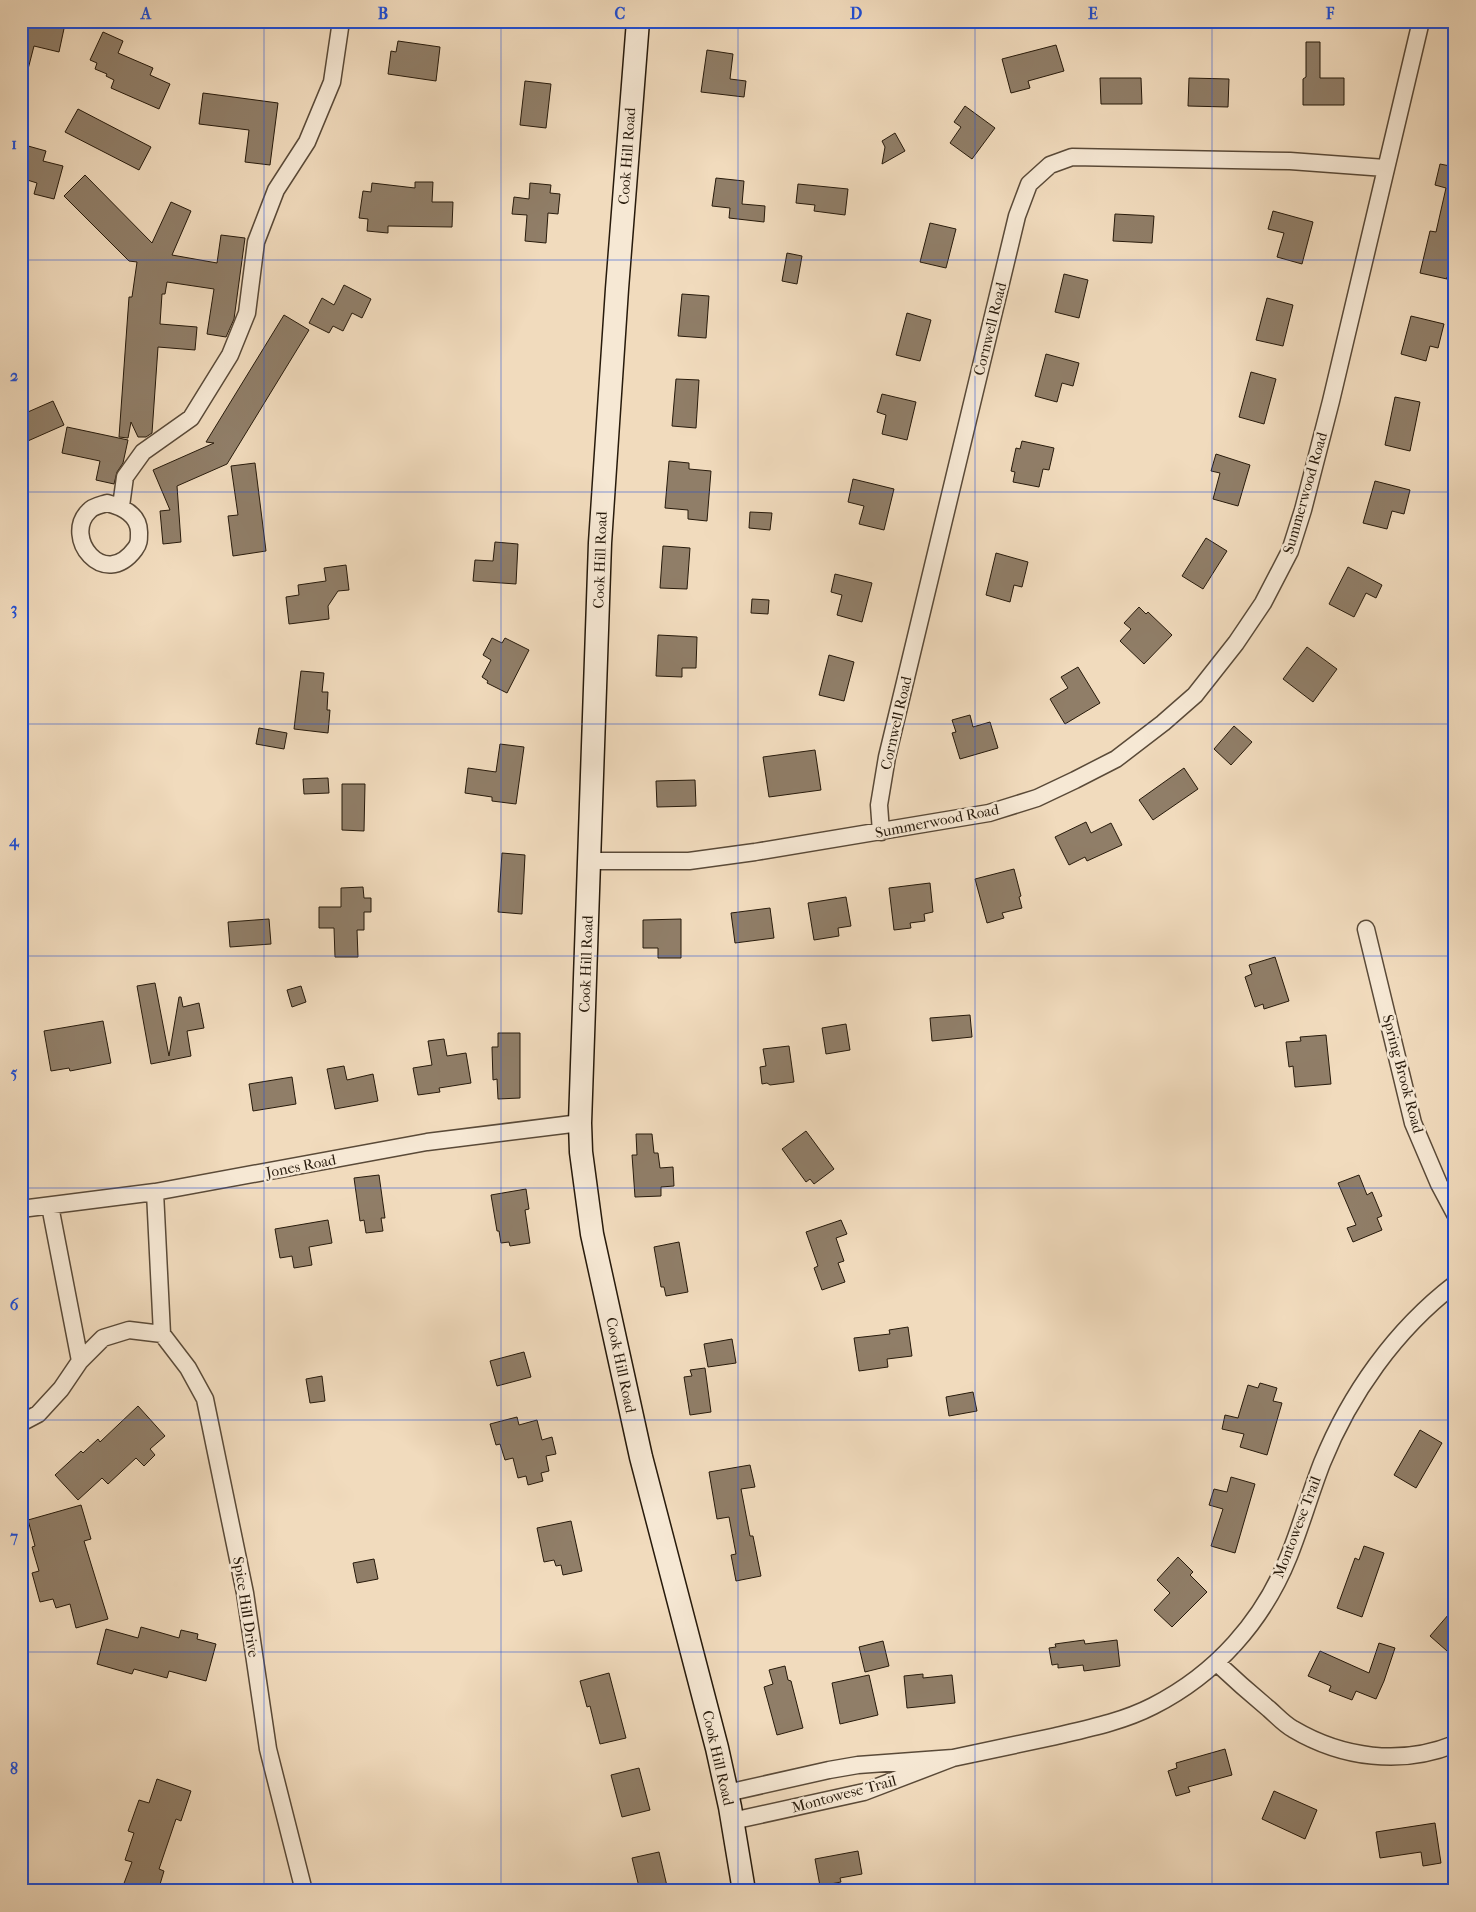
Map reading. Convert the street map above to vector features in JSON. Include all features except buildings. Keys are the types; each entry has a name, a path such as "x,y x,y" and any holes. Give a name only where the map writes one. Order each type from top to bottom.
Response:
{"street":[{"path":"121,506 125,477 143,452 191,418 230,354 247,313 256,242 276,190 307,142 332,82 341,21"},
{"name":"Cook Hill Road","path":"638,21 600,543 580,1123 581,1152 592,1234 631,1411 667,1559 717,1748 744,1891"},
{"name":"Summerwood Road","path":"589,861 689,861 881,832 989,813 1037,798 1116,759 1163,723 1195,695 1236,643 1264,603 1290,551 1303,510 1421,21"},
{"name":"Cornwell Road","path":"881,832 879,805 887,757 1017,216 1029,184 1050,165 1072,157 1290,161 1353,164 1385,168"},
{"name":"Spring Brook Road","path":"1366,929 1413,1123 1438,1184 1455,1214"},
{"name":"Jones Road","path":"21,1209 155,1192 427,1142 580,1123"},
{"path":"21,1423 38,1414 61,1389 80,1362 103,1338 129,1330 162,1334 155,1192"},
{"path":"50,1206 80,1362"},
{"name":"Montowese Trail","path":"726,1793 858,1765 953,1758 1073,1732 1121,1720 1153,1706 1190,1684 1217,1663 1248,1629 1273,1588 1289,1556 1322,1462 1359,1390 1398,1337 1432,1302 1455,1284"},
{"name":"Spice Hill Drive","path":"162,1334 188,1368 204,1399 245,1593 268,1749 304,1891"},
{"path":"1217,1663 1291,1728 1323,1744 1349,1752 1393,1758 1417,1756 1455,1744"},
{"name":"Montowese Trail","path":"732,1821 864,1792 953,1758"}]}
